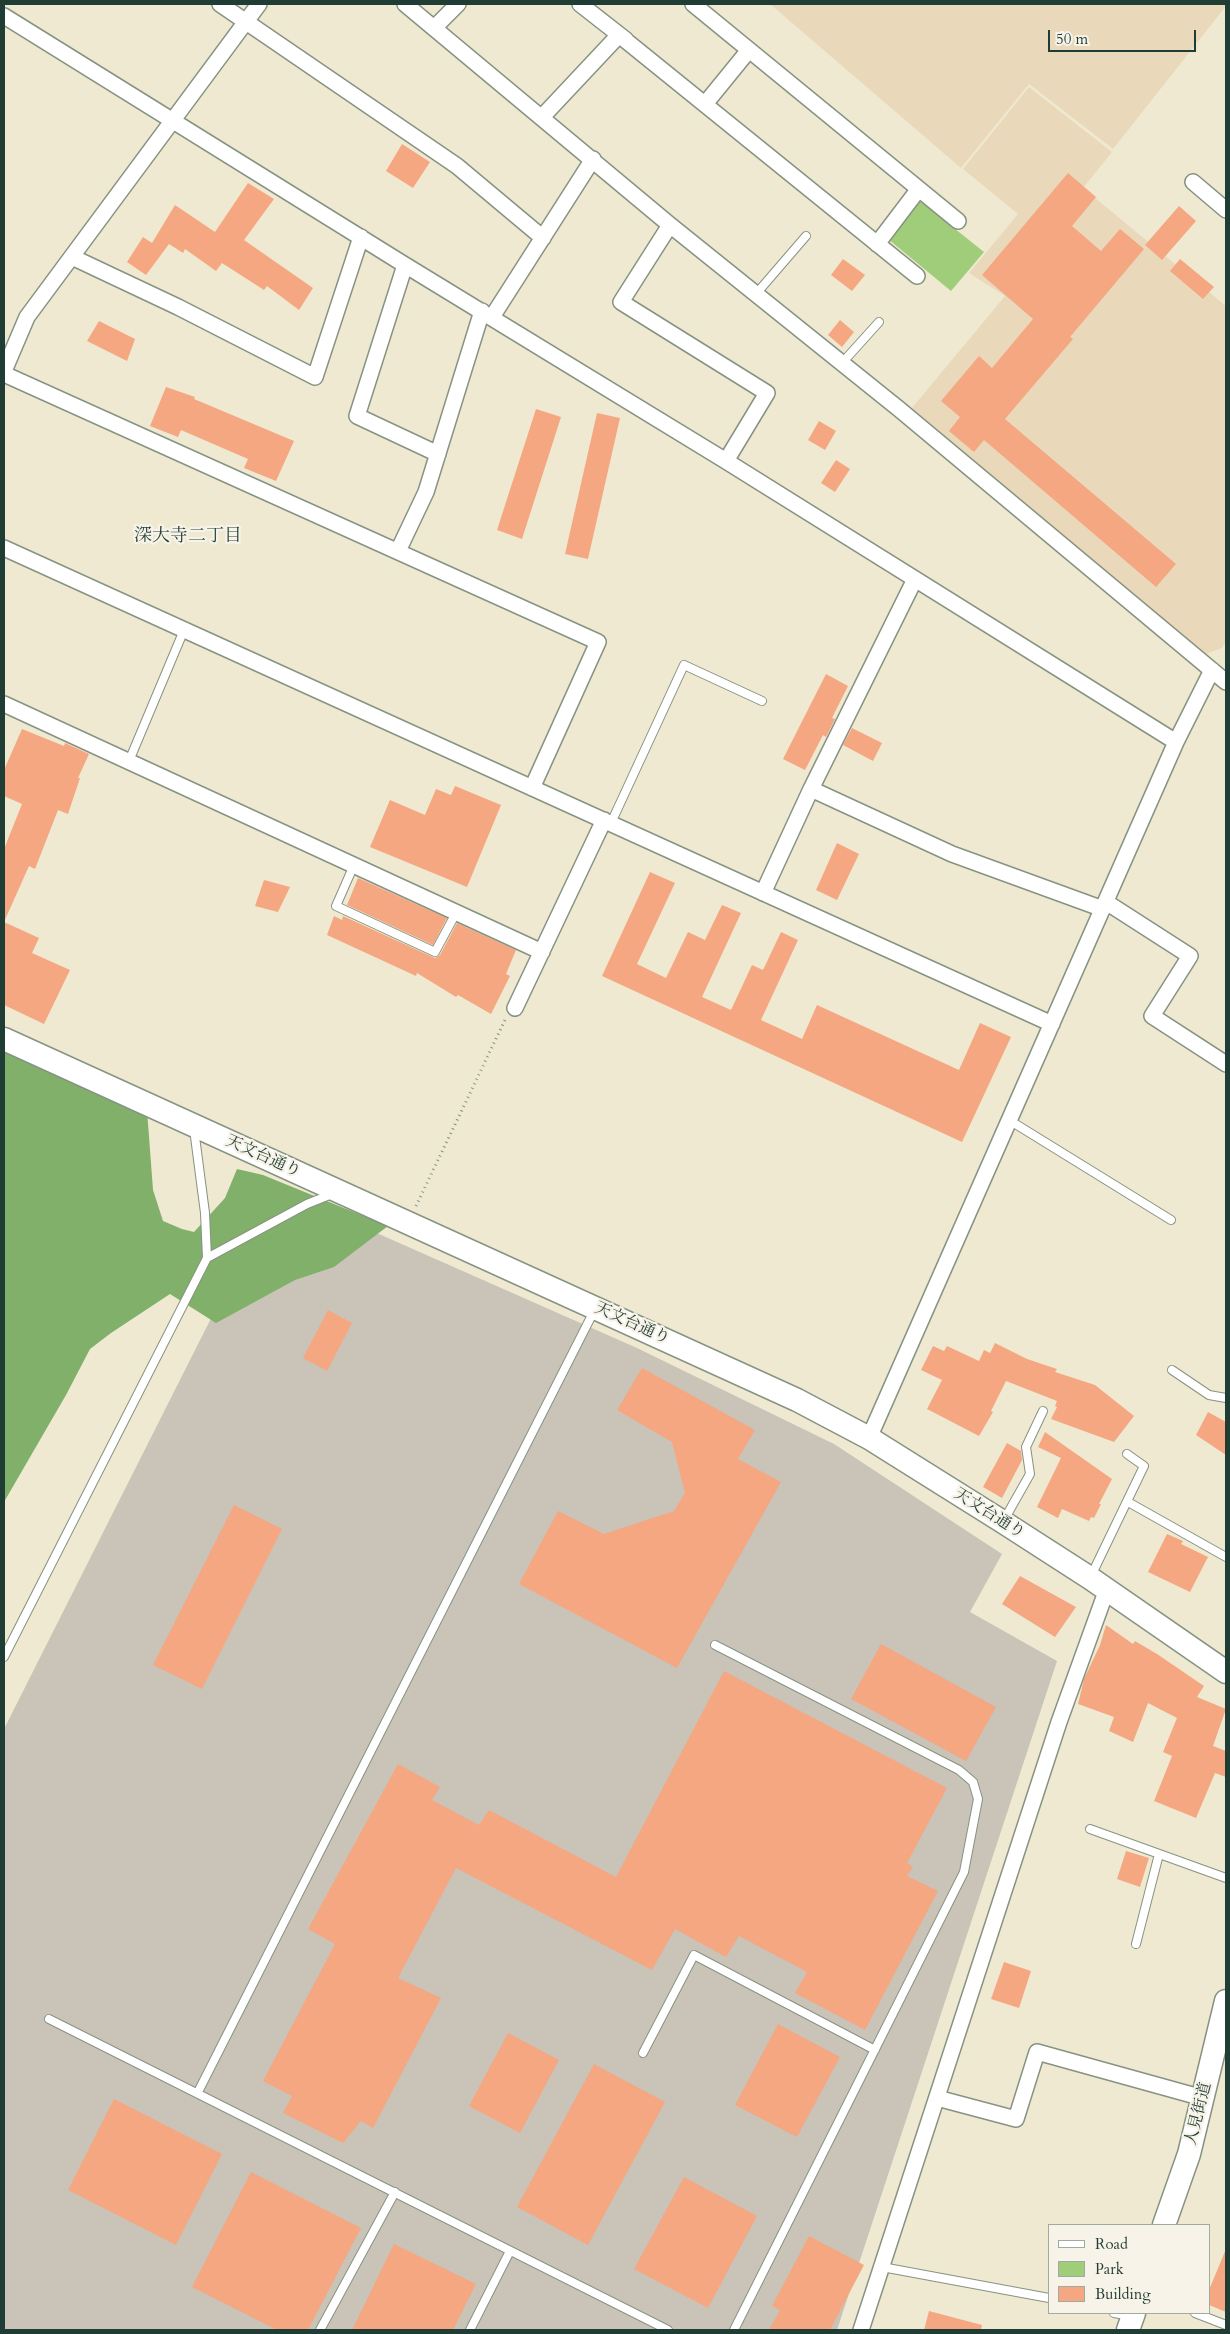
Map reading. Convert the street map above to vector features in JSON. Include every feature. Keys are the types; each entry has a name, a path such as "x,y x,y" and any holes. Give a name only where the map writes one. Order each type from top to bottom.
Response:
{"main road":[{"name":"天文台通り","path":"4,1039 764,1384 869,1438 1098,1584 1226,1672"},
{"name":"人見街道","path":"1164,2224 1188,2154 1226,2001"}],"street":[{"path":"220,4 457,166 543,238"},
{"path":"259,4 27,317 4,372 598,642 532,788"},
{"path":"405,4 670,225 1220,672 1176,742 869,1438"},
{"path":"434,28 458,4"},
{"path":"580,4 917,276"},
{"path":"693,4 958,221"},
{"path":"4,16 405,266 487,314 726,461 1176,742"},
{"path":"542,117 618,35 705,104"},
{"path":"705,104 749,50"},
{"path":"398,551 426,492 487,314 543,238 593,159"},
{"path":"1193,182 1226,210"},
{"path":"877,244 918,190"},
{"path":"670,225 621,302 767,393 726,461"},
{"path":"72,257 178,307 315,377 361,238"},
{"path":"405,266 357,416 438,454"},
{"path":"4,548 1052,1024"},
{"path":"763,893 811,789 915,579"},
{"path":"4,704 542,952"},
{"path":"811,789 952,854 1104,906 1190,956 1152,1016 1226,1064"},
{"path":"515,1008 607,822"},
{"path":"863,2330 1059,1722 1098,1584"},
{"path":"937,2098 1016,2119 1037,2052 1203,2098"}],"lane":[{"path":"756,294 806,236"},
{"path":"842,363 879,322"},
{"path":"129,761 184,630"},
{"path":"607,822 684,665 762,700"},
{"path":"354,865 336,906 435,952 456,913"},
{"path":"1010,1120 1171,1220"},
{"path":"4,1656 207,1258 205,1213 193,1125"},
{"path":"207,1258 306,1204 341,1191"},
{"path":"198,2092 596,1308"},
{"path":"1172,1370 1210,1395 1226,1398"},
{"path":"1003,1522 1030,1474 1026,1447 1043,1411"},
{"path":"1098,1584 1128,1502 1144,1466 1127,1454"},
{"path":"1128,1502 1226,1557"},
{"path":"715,1645 959,1770 973,1782 978,1799 964,1872 734,2330"},
{"path":"1090,1829 1226,1878"},
{"path":"1136,1944 1158,1854"},
{"path":"644,2053 694,1955 875,2050"},
{"path":"49,2019 198,2092 668,2330"},
{"path":"320,2330 395,2192"},
{"path":"470,2330 510,2251"},
{"path":"882,2267 1048,2298"},
{"path":"1198,2314 1226,2325"}],"path":[{"path":"408,1222 506,1019 515,1008"}],"shaded area":[{"path":"770,4 1226,4 1226,6 1113,149 1029,84 961,168"},
{"path":"1029,87 1112,152 1083,188 1226,306 1226,641 1222,648 1206,654 912,408 1005,296 969,273 1018,214 963,169"},
{"path":"311,1204 637,1348 834,1444 1002,1554 970,1612 1057,1661 837,2330 4,2330 4,1729 250,1241"}],"green space":[{"path":"920,201 984,252 951,291 888,239"},
{"path":"4,1050 147,1110 153,1190 163,1221 194,1232 225,1198 237,1169 263,1175 388,1226 334,1267 295,1280 216,1323 170,1294 111,1333 90,1349 66,1395 4,1502"}],"building":[{"path":"402,144 430,162 413,188 386,171"},
{"path":"1068,173 1096,197 1072,226 1101,251 1120,229 1144,249 1070,337 1073,339 1005,419 1176,564 1156,587 984,440 974,452 949,431 960,417 941,401 979,356 992,368 1033,319 982,275"},
{"path":"248,183 274,199 244,240 313,288 299,310 267,286 264,290 222,263 216,271 185,249 183,253 169,244 146,275 127,262 143,237 152,243 175,205 215,232"},
{"path":"1179,206 1196,221 1162,260 1145,245"},
{"path":"843,259 865,275 852,291 831,275"},
{"path":"1180,259 1214,287 1203,299 1170,271"},
{"path":"840,320 854,332 842,347 828,335"},
{"path":"99,321 135,339 127,361 87,341"},
{"path":"166,387 195,397 194,399 294,441 276,481 244,468 248,459 181,430 178,437 150,426"},
{"path":"536,409 561,417 522,539 497,530"},
{"path":"597,413 620,418 588,559 565,554"},
{"path":"819,421 836,431 825,450 808,440"},
{"path":"836,460 850,469 835,492 821,483"},
{"path":"826,674 848,686 832,718 835,719 826,737 823,735 805,770 783,759"},
{"path":"852,728 882,743 873,761 843,745"},
{"path":"22,729 64,746 65,743 89,754 78,778 80,778 68,814 58,810 35,869 29,866 4,922 4,849 22,804 4,796 4,770"},
{"path":"455,786 501,805 467,887 370,847 390,800 425,815 436,789 451,795"},
{"path":"837,843 859,854 837,900 816,890"},
{"path":"650,872 675,883 637,964 666,978 688,932 705,940 722,905 741,913 702,997 731,1010 752,965 763,970 781,932 798,940 761,1020 802,1039 817,1005 959,1070 980,1023 1011,1037 962,1142 602,976"},
{"path":"358,878 447,918 433,945 347,905"},
{"path":"264,880 290,887 278,912 255,906"},
{"path":"334,916 342,920 343,916 435,958 440,955 457,923 516,950 506,974 510,976 491,1014 458,995 456,997 417,973 416,976 327,935"},
{"path":"4,922 39,938 32,953 70,970 44,1024 4,1005"},
{"path":"328,1310 352,1323 327,1371 303,1358"},
{"path":"995,1343 1027,1359 1057,1369 1055,1372 1095,1385 1134,1416 1114,1442 1051,1419 1057,1407 1055,1406 1057,1401 1006,1381 991,1411 993,1412 979,1436 927,1409 942,1380 921,1370 933,1346 944,1351 947,1346 979,1361 984,1350 990,1353"},
{"path":"642,1368 755,1430 738,1459 781,1482 677,1668 519,1584 558,1511 604,1534 674,1511 685,1493 672,1442 617,1410"},
{"path":"1208,1412 1226,1422 1226,1455 1196,1435"},
{"path":"1045,1432 1112,1479 1094,1518 1091,1517 1089,1521 1062,1509 1058,1518 1037,1507 1061,1458 1038,1447"},
{"path":"1007,1443 1021,1451 1022,1460 1002,1498 983,1487"},
{"path":"234,1505 282,1529 202,1689 153,1665"},
{"path":"1167,1534 1183,1541 1181,1544 1208,1557 1190,1592 1148,1572"},
{"path":"1020,1576 1076,1607 1055,1637 1002,1604"},
{"path":"1106,1625 1133,1644 1135,1641 1157,1654 1204,1686 1197,1697 1226,1709 1213,1746 1226,1751 1226,1777 1215,1773 1196,1818 1154,1801 1172,1756 1163,1752 1177,1718 1148,1703 1133,1742 1109,1731 1114,1717 1078,1704 1084,1679 1100,1645"},
{"path":"881,1644 996,1707 966,1761 851,1699"},
{"path":"724,1671 947,1788 907,1863 913,1867 907,1876 938,1891 865,2030 795,1993 807,1972 739,1936 726,1957 675,1929 652,1970 456,1868 398,1978 441,1998 373,2128 361,2121 343,2143 283,2113 292,2096 263,2081 335,1944 308,1929 398,1764 440,1787 432,1800 479,1825 489,1810 616,1877"},
{"path":"1126,1851 1149,1858 1140,1887 1117,1879"},
{"path":"1004,1962 1031,1971 1019,2008 991,1999"},
{"path":"778,2024 840,2057 797,2137 735,2105"},
{"path":"508,2033 559,2060 520,2133 469,2106"},
{"path":"594,2064 665,2102 588,2245 517,2207"},
{"path":"114,2099 222,2154 176,2245 68,2190"},
{"path":"251,2172 361,2228 308,2330 277,2330 192,2287"},
{"path":"684,2177 757,2216 708,2308 634,2269"},
{"path":"809,2236 864,2265 830,2330 769,2330 780,2310 772,2306"},
{"path":"394,2244 476,2284 453,2330 352,2330"},
{"path":"1226,2249 1226,2312 1210,2305 1210,2288"},
{"path":"929,2311 982,2325 981,2330 924,2330"}],"district":[{"name":"深大寺二丁目","path":"188,537"}]}
